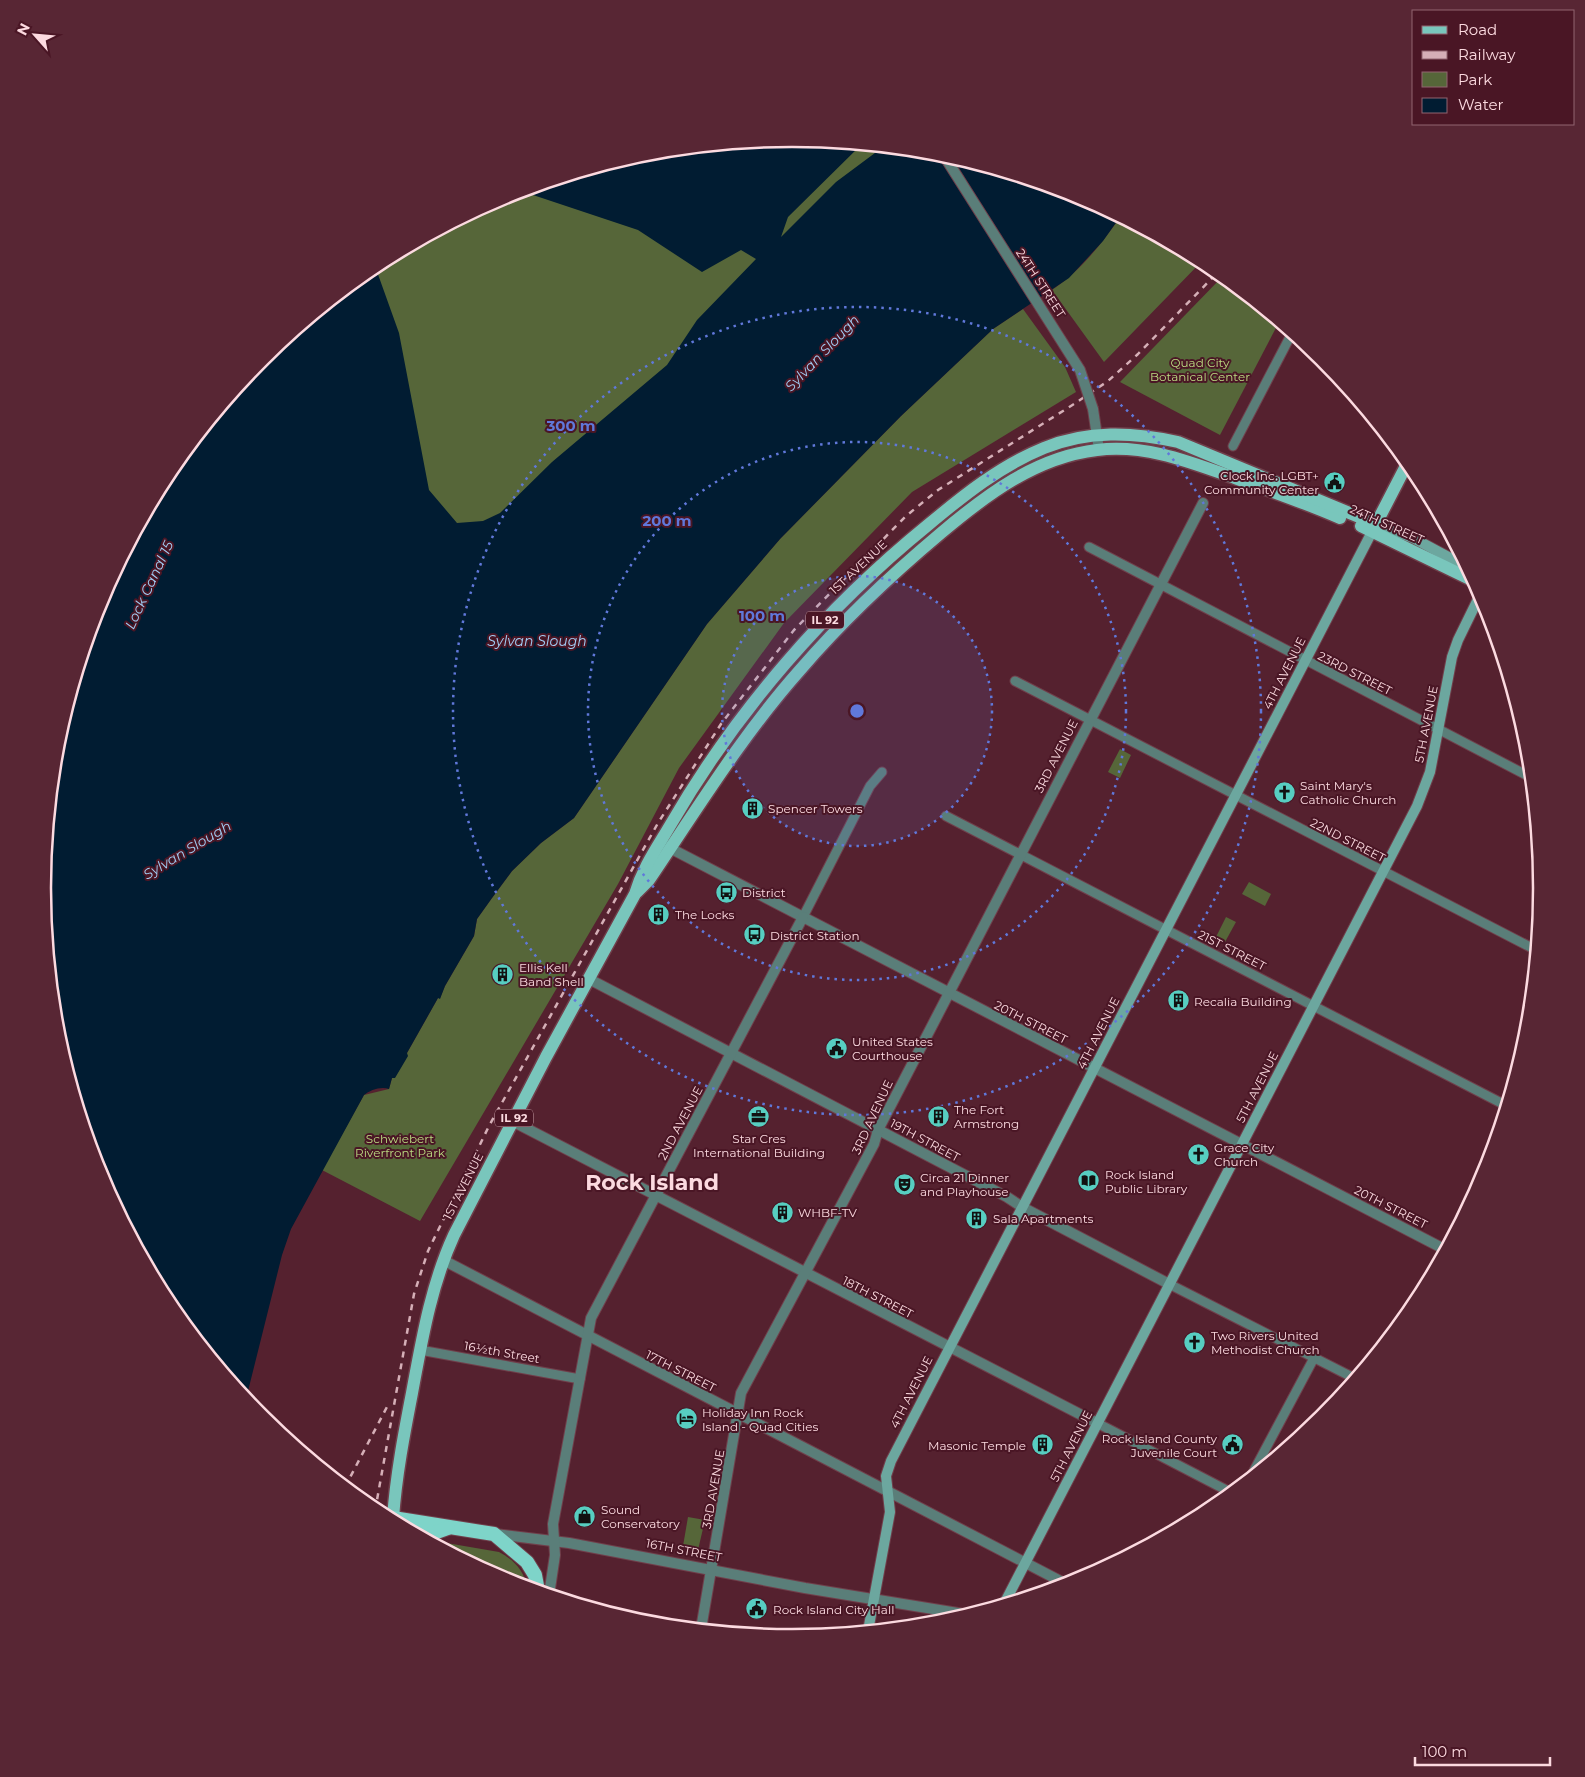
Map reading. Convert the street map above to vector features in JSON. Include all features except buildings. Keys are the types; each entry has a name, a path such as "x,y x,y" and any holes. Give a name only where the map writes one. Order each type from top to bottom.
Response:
{"highway":[{"name":"16TH STREET","path":"409,1522 494,1534"},
{"path":"430,1534 449,1527"},
{"path":"494,1534 527,1562 536,1575 537,1584"}],"main road":[{"name":"24TH STREET","path":"1097,435 1119,433 1147,435 1178,442 1375,528 1464,575"},
{"name":"1ST AVENUE","path":"394,1513 398,1473 420,1350 430,1302 444,1260 512,1122 635,894 642,872 710,763 759,696 818,628 888,559 950,506 1016,460 1061,442 1097,435"},
{"name":"24TH STREET","path":"1099,450 1144,450 1175,457 1375,528 1413,538 1457,562"},
{"name":"1ST AVENUE","path":"635,894 649,880 737,750 789,683 843,622 891,576 952,524 1018,476 1061,457 1099,450"},
{"name":"4TH AVENUE","path":"869,1625 890,1512 886,1476 891,1461 1404,470"},
{"name":"5TH AVENUE","path":"1008,1597 1383,872 1424,787 1433,756 1437,730 1458,640 1476,603"}],"street":[{"name":"24TH STREET","path":"949,164 1085,380 1093,410 1099,450"},
{"path":"1233,446 1289,338"},
{"name":"3RD AVENUE","path":"702,1624 741,1393 874,1144 878,1130 948,993 1203,503"},
{"name":"23RD STREET","path":"1089,547 1524,774"},
{"name":"22ND STREET","path":"1015,681 1531,947"},
{"name":"2ND AVENUE","path":"550,1588 556,1542 552,1524 592,1318 870,786 882,772"},
{"name":"21ST STREET","path":"946,816 1501,1103"},
{"name":"20TH STREET","path":"659,842 1441,1247"},
{"name":"19TH STREET","path":"588,979 1007,1197 1022,1207 1169,1284 1351,1376"},
{"name":"18TH STREET","path":"512,1122 656,1194 804,1273 1226,1490"},
{"name":"17TH STREET","path":"444,1260 1058,1580"},
{"name":"16½th Street","path":"420,1350 580,1379"},
{"path":"1256,1467 1314,1358"},
{"name":"16TH STREET","path":"494,1534 556,1542 874,1600 894,1601 953,1612"}],"green space":[{"path":"792,147 880,153 744,297 549,490 431,556 360,287 422,247 465,224 509,204 554,187 619,168 744,149"},
{"path":"1116,222 1196,267 1104,362 1052,290 1072,275 1105,238"},
{"name":"Quad City Botanical Center","path":"1218,282 1244,300 1276,327 1220,435 1120,382"},
{"name":"Schwiebert Riverfront Park","path":"1023,309 1065,367 1076,392 912,492 784,623 679,768 618,884 420,1221 322,1170 364,1095 389,1089 392,1078 395,1077 474,936 477,919 512,871 541,843 574,818 707,624 780,539 901,416 993,329"},
{"path":"1120,749 1131,755 1120,778 1108,772"},
{"path":"1249,882 1271,894 1265,906 1242,894"},
{"path":"1226,917 1236,922 1225,942 1216,937"},
{"path":"688,1517 705,1520 698,1550 683,1546"},
{"path":"446,1543 499,1552 509,1558 525,1579"}],"water":[{"path":"792,147 841,149 855,151 788,217 781,237 836,182 875,153 937,161 984,173 1031,187 1076,204 1116,222 1103,241 1069,278 993,329 901,416 780,539 707,624 574,818 541,843 512,871 477,919 474,936 445,986 440,999 438,998 407,1053 408,1056 395,1078 392,1078 389,1089 376,1089 364,1095 291,1229 282,1255 248,1391 204,1340 176,1300 128,1216 108,1172 91,1127 65,1033 53,937 51,888 53,840 65,744 91,650 108,605 128,561 176,477 204,437 268,364 341,300 378,274 399,333 429,490 457,523 483,521 500,513 552,462 667,365 697,320 756,259 741,250 702,272 638,230 533,195 601,173 648,161 744,149"}],"railway":[{"path":"377,1502 414,1294 428,1251 489,1126 658,823 721,724 794,630 906,516 938,490 1108,381 1138,354 1212,278"},
{"path":"348,1482 388,1405"}],"place":[{"name":"Clock Inc. LGBT+ Community Center","path":"1335,482"},
{"name":"Saint Mary's Catholic Church","path":"1284,792"},
{"name":"Spencer Towers","path":"752,808"},
{"name":"District","path":"726,892"},
{"name":"The Locks","path":"659,914"},
{"name":"District Station","path":"754,935"},
{"name":"Ellis Kell Band Shell","path":"503,974"},
{"name":"Recalia Building","path":"1178,1001"},
{"name":"United States Courthouse","path":"836,1048"},
{"name":"The Fort Armstrong","path":"938,1116"},
{"name":"Star Cres International Building","path":"759,1117"},
{"name":"Grace City Church","path":"1198,1154"},
{"name":"Rock Island Public Library","path":"1089,1181"},
{"name":"Circa 21 Dinner and Playhouse","path":"904,1184"},
{"name":"WHBF-TV","path":"782,1212"},
{"name":"Sala Apartments","path":"977,1218"},
{"name":"Two Rivers United Methodist Church","path":"1195,1342"},
{"name":"Holiday Inn Rock Island - Quad Cities","path":"686,1419"},
{"name":"Masonic Temple","path":"1042,1445"},
{"name":"Rock Island County Juvenile Court","path":"1233,1445"},
{"name":"Sound Conservatory","path":"585,1516"},
{"name":"Rock Island City Hall","path":"757,1609"}],"district":[{"name":"Rock Island","path":"652,1182"}],"water label":[{"name":"Sylvan Slough","path":"822,353"},
{"name":"Lock Canal 15","path":"149,585"},
{"name":"Sylvan Slough","path":"537,641"},
{"name":"Sylvan Slough","path":"187,850"}]}
